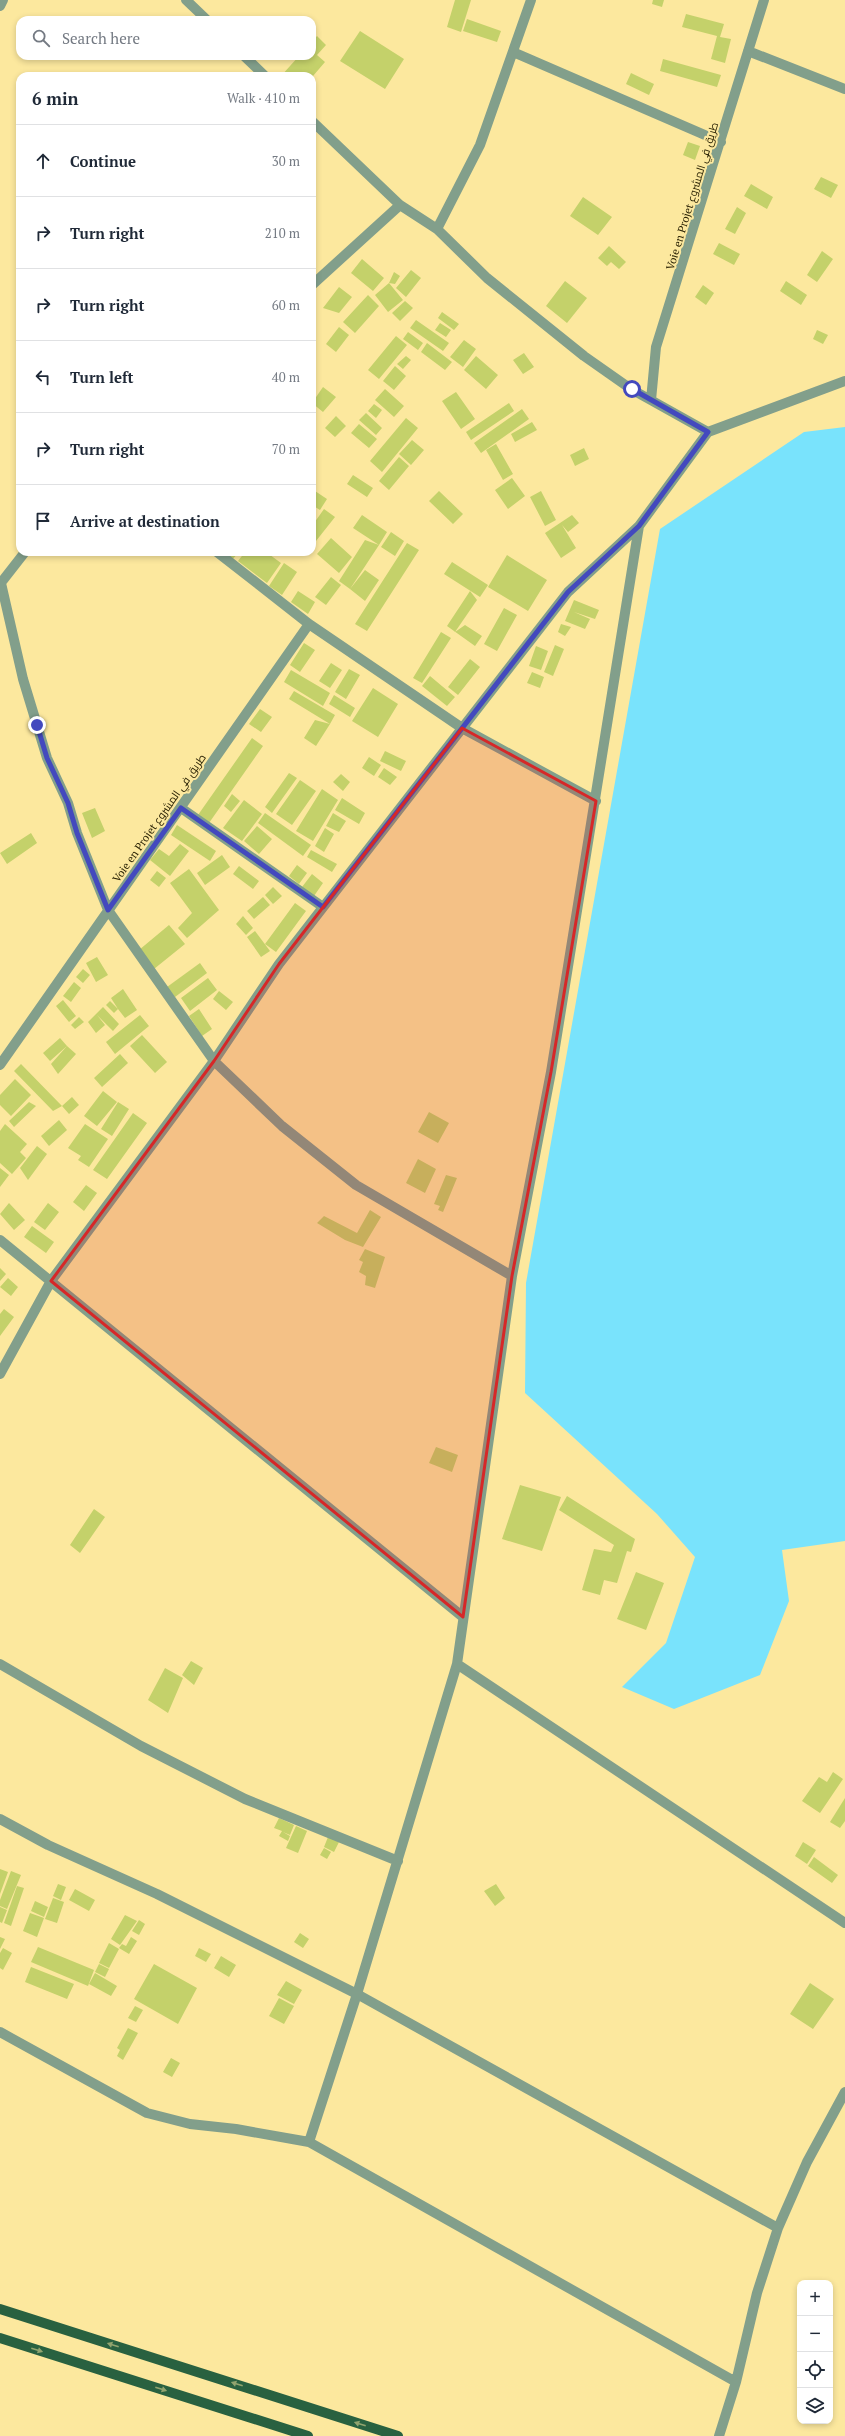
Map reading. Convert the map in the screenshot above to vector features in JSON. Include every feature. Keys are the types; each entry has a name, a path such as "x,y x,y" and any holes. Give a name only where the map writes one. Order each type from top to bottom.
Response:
{"main road":[{"path":"0,2310 398,2436"},
{"path":"0,2338 308,2436"}],"street":[{"path":"0,6 3,0"},
{"path":"186,0 202,16"},
{"path":"437,230 480,145 531,0"},
{"name":"Voie en Projet طريق في المشروع","path":"651,400 656,347 764,0"},
{"path":"748,51 845,90"},
{"path":"513,52 721,142"},
{"path":"248,60 261,72"},
{"path":"316,125 400,205 437,230 487,278 584,356 651,400 708,432"},
{"path":"316,281 400,205"},
{"path":"0,1374 51,1281 214,1062 279,964 568,592 639,526 708,432 845,381"},
{"path":"309,2142 357,1994 457,1664 512,1276 551,1072 596,801 639,526"},
{"path":"22,556 0,584 22,679 47,758 68,803 77,833 108,910 214,1062 282,1126 356,1185 512,1276"},
{"path":"222,556 308,624 462,728 596,801"},
{"name":"Voie en Projet طريق في المشروع","path":"0,1065 181,808 308,624"},
{"path":"181,808 323,907"},
{"path":"0,1240 463,1617"},
{"path":"0,1664 142,1746 245,1799 398,1861"},
{"path":"457,1664 845,1923"},
{"path":"0,1819 48,1845 157,1894 357,1994 778,2228"},
{"path":"0,2032 147,2113 190,2124 236,2129 309,2142 736,2382"},
{"path":"719,2436 736,2382 757,2294 778,2228 807,2162 845,2092"}],"highlighted area":[{"path":"462,728 596,801 551,1072 512,1276 463,1617 51,1281 214,1061 279,964"}],"water":[{"path":"845,427 845,1541 782,1550 789,1601 760,1675 674,1709 622,1687 666,1643 695,1557 657,1514 525,1393 526,1283 660,529 804,432"}],"building":[{"path":"455,0 471,0 461,32 447,27"},
{"path":"653,0 664,0 662,7 652,4"},
{"path":"686,14 724,24 720,37 731,39 725,63 711,59 717,36 682,27"},
{"path":"467,19 501,31 497,42 463,31"},
{"path":"360,31 404,59 385,89 340,61"},
{"path":"317,36 326,45 317,55 325,62 316,72 285,72 295,60 316,60"},
{"path":"663,59 721,75 717,87 660,71"},
{"path":"631,73 654,84 649,95 626,84"},
{"path":"688,142 700,146 695,160 683,155"},
{"path":"821,177 838,185 831,198 814,189"},
{"path":"751,184 773,197 767,209 744,196"},
{"path":"583,197 612,217 598,235 570,216"},
{"path":"737,207 746,213 735,234 725,229"},
{"path":"719,243 740,254 734,265 713,254"},
{"path":"609,246 626,262 619,269 611,262 607,266 598,258"},
{"path":"822,251 833,259 817,282 807,275"},
{"path":"362,259 384,278 373,291 351,273"},
{"path":"411,270 421,278 406,297 396,288"},
{"path":"394,272 400,276 395,284 389,283"},
{"path":"565,281 587,298 567,323 546,306"},
{"path":"786,281 807,295 801,305 780,291"},
{"path":"389,283 403,300 388,312 375,295"},
{"path":"703,285 714,293 706,305 695,297"},
{"path":"339,287 352,297 339,313 323,308"},
{"path":"368,295 379,306 355,333 343,322"},
{"path":"405,301 413,308 400,321 392,313"},
{"path":"442,312 459,324 454,330 438,318"},
{"path":"416,320 449,343 443,351 410,328"},
{"path":"440,323 451,330 446,337 435,330"},
{"path":"339,327 349,335 336,352 326,344"},
{"path":"817,330 828,335 823,344 813,339"},
{"path":"408,332 423,343 418,350 403,339"},
{"path":"396,336 407,345 379,379 368,370"},
{"path":"464,340 476,349 463,367 450,357"},
{"path":"427,343 452,362 445,370 421,352"},
{"path":"524,353 534,367 523,374 513,360"},
{"path":"406,356 411,360 403,369 397,364"},
{"path":"476,356 498,375 486,389 464,370"},
{"path":"395,366 406,376 394,390 383,381"},
{"path":"323,387 336,397 323,412 316,406 316,397"},
{"path":"385,389 404,406 394,417 375,400"},
{"path":"456,392 475,419 461,429 442,401"},
{"path":"509,403 514,411 471,440 466,432"},
{"path":"374,404 382,410 376,418 368,411"},
{"path":"522,409 529,419 481,453 474,443"},
{"path":"366,413 382,428 376,435 359,420"},
{"path":"336,416 346,426 335,437 325,428"},
{"path":"406,418 418,428 382,472 370,461"},
{"path":"532,422 537,430 515,442 511,434"},
{"path":"359,424 377,439 369,448 351,433"},
{"path":"412,440 424,450 411,465 399,454"},
{"path":"496,444 513,474 503,480 486,450"},
{"path":"584,448 589,459 575,466 570,455"},
{"path":"399,457 409,466 389,490 379,481"},
{"path":"353,475 373,488 367,497 347,484"},
{"path":"512,478 525,496 508,509 495,490"},
{"path":"439,491 463,514 453,524 429,501"},
{"path":"541,491 556,520 545,526 530,497"},
{"path":"316,492 327,499 320,510 316,508"},
{"path":"324,509 335,517 316,541 316,520"},
{"path":"362,515 387,532 379,545 353,528"},
{"path":"572,515 579,523 568,532 562,525 576,548 561,558 545,533"},
{"path":"391,532 404,541 395,556 381,547"},
{"path":"331,538 352,557 339,573 317,554"},
{"path":"365,540 379,545 350,589 339,581"},
{"path":"407,543 419,550 367,631 355,624"},
{"path":"507,555 547,580 528,611 488,587"},
{"path":"228,556 236,556 232,560"},
{"path":"242,556 271,556 281,563 267,583 238,561"},
{"path":"452,562 488,585 480,597 444,574"},
{"path":"284,563 297,572 282,595 269,586"},
{"path":"365,570 379,580 365,601 350,589"},
{"path":"331,577 341,585 326,605 315,597"},
{"path":"298,591 315,602 308,614 291,602"},
{"path":"470,591 477,600 455,632 447,626"},
{"path":"574,600 599,610 595,619 574,612 590,619 585,629 565,621"},
{"path":"504,608 517,615 497,651 484,644"},
{"path":"561,624 571,627 565,636 558,632"},
{"path":"465,625 482,636 475,646 455,632"},
{"path":"441,632 451,638 422,683 413,678"},
{"path":"304,643 315,650 300,672 290,665"},
{"path":"555,645 564,649 553,676 544,672"},
{"path":"536,646 548,651 541,670 529,666"},
{"path":"470,659 480,667 458,695 448,687"},
{"path":"331,663 342,670 330,688 319,681"},
{"path":"349,669 360,675 346,699 335,692"},
{"path":"291,670 330,693 323,706 284,682"},
{"path":"532,672 544,677 540,688 527,683"},
{"path":"430,676 455,697 447,706 422,686"},
{"path":"373,688 398,704 378,737 352,721"},
{"path":"294,691 335,715 330,724 289,699"},
{"path":"334,695 355,708 350,717 329,704"},
{"path":"260,709 272,717 261,732 249,724"},
{"path":"315,720 330,724 316,746 304,738"},
{"path":"252,738 263,746 209,823 198,815"},
{"path":"385,751 406,761 401,771 380,761"},
{"path":"369,757 381,765 374,776 362,768"},
{"path":"384,768 397,777 390,785 378,777"},
{"path":"289,773 297,778 272,813 265,807"},
{"path":"341,774 350,782 343,791 333,782"},
{"path":"300,780 316,791 292,825 276,814"},
{"path":"322,789 338,800 313,841 296,831"},
{"path":"232,794 240,801 231,812 224,806"},
{"path":"342,798 365,813 359,824 335,810"},
{"path":"244,800 262,814 242,841 223,828"},
{"path":"95,808 105,831 92,838 82,813"},
{"path":"265,813 311,845 303,856 258,823"},
{"path":"333,813 346,821 339,832 326,826"},
{"path":"177,825 216,851 210,861 171,835"},
{"path":"257,826 272,839 259,854 244,841"},
{"path":"325,828 334,834 324,852 315,846"},
{"path":"31,833 37,843 7,864 0,853"},
{"path":"180,844 189,851 170,876 150,860 159,849 169,856"},
{"path":"311,850 337,864 332,872 307,857"},
{"path":"222,855 230,867 205,885 197,873"},
{"path":"297,865 307,873 299,884 289,876"},
{"path":"239,866 259,881 253,889 233,874"},
{"path":"189,869 219,910 187,938 178,928 192,913 170,883"},
{"path":"157,871 166,878 159,887 150,880"},
{"path":"312,874 323,883 314,896 302,887"},
{"path":"273,887 282,896 273,904 265,895"},
{"path":"263,897 270,905 254,919 247,911"},
{"path":"295,903 306,911 276,952 265,944"},
{"path":"243,916 253,928 246,935 236,924"},
{"path":"169,925 185,944 154,969 139,950"},
{"path":"255,931 270,951 261,957 247,937"},
{"path":"97,957 108,975 96,982 86,963"},
{"path":"200,963 207,973 175,997 167,987"},
{"path":"83,969 90,975 83,983 76,977"},
{"path":"208,978 217,990 190,1011 181,998"},
{"path":"74,982 81,988 71,1002 63,996"},
{"path":"123,989 137,1010 125,1018 111,998"},
{"path":"219,991 233,1002 226,1010 213,999"},
{"path":"63,1000 76,1016 69,1022 56,1006"},
{"path":"110,1001 118,1009 114,1013 106,1005"},
{"path":"103,1007 119,1024 113,1031 97,1015 105,1025 96,1033 88,1022"},
{"path":"199,1009 212,1029 202,1036 189,1016"},
{"path":"140,1015 149,1026 115,1054 106,1042"},
{"path":"79,1017 84,1022 75,1029 71,1025"},
{"path":"142,1035 167,1062 155,1073 130,1046"},
{"path":"60,1038 67,1046 50,1061 43,1053"},
{"path":"67,1046 76,1054 58,1074 51,1064"},
{"path":"120,1054 128,1063 102,1087 94,1078"},
{"path":"21,1064 62,1106 53,1111 14,1071"},
{"path":"15,1079 31,1095 11,1116 0,1105 0,1095"},
{"path":"103,1091 117,1102 97,1126 84,1116"},
{"path":"72,1097 79,1105 69,1114 62,1106"},
{"path":"29,1102 36,1106 14,1127 9,1121"},
{"path":"118,1102 129,1109 112,1136 101,1129"},
{"path":"429,1112 449,1123 438,1143 418,1132"},
{"path":"133,1113 147,1123 107,1179 93,1170"},
{"path":"59,1120 67,1130 49,1146 41,1136"},
{"path":"5,1124 27,1144 20,1152 26,1158 12,1174 0,1163 0,1131"},
{"path":"85,1124 108,1139 89,1167 78,1160 81,1156 68,1148"},
{"path":"37,1146 47,1154 28,1180 20,1168"},
{"path":"418,1159 436,1169 425,1193 406,1183"},
{"path":"0,1168 9,1175 0,1187"},
{"path":"446,1175 457,1178 443,1212 438,1210 440,1206 434,1204"},
{"path":"86,1185 97,1193 84,1211 73,1202"},
{"path":"9,1203 25,1220 14,1230 0,1214"},
{"path":"48,1203 59,1212 45,1230 34,1222"},
{"path":"370,1210 381,1217 363,1247 345,1240 317,1223 324,1216 357,1233"},
{"path":"32,1226 54,1242 46,1253 24,1237"},
{"path":"365,1249 385,1257 375,1288 365,1285 366,1276 359,1272 363,1262 359,1260"},
{"path":"0,1268 6,1274 0,1281"},
{"path":"8,1278 18,1287 11,1296 0,1287"},
{"path":"4,1309 14,1317 0,1336 0,1314"},
{"path":"436,1447 458,1455 452,1472 429,1463"},
{"path":"520,1485 561,1497 542,1551 502,1539"},
{"path":"567,1496 635,1539 631,1552 627,1551 617,1583 604,1580 600,1595 582,1590 594,1549 611,1552 614,1545 559,1510"},
{"path":"94,1509 105,1517 80,1553 70,1545"},
{"path":"636,1572 664,1583 646,1630 617,1619"},
{"path":"191,1661 203,1668 194,1685 182,1675"},
{"path":"165,1668 183,1678 168,1713 148,1700"},
{"path":"833,1772 843,1779 820,1813 802,1801 819,1777 827,1782"},
{"path":"845,1798 845,1821 840,1828 830,1822"},
{"path":"279,1818 294,1825 290,1835 283,1832 290,1836 288,1841 279,1836 282,1831 274,1828"},
{"path":"296,1826 307,1831 298,1853 286,1848"},
{"path":"328,1837 339,1842 334,1852 324,1847"},
{"path":"803,1842 816,1850 807,1864 795,1856"},
{"path":"324,1848 331,1852 327,1859 320,1855"},
{"path":"814,1857 838,1875 832,1883 808,1866"},
{"path":"0,1869 8,1872 0,1894"},
{"path":"11,1871 21,1875 7,1909 0,1906 0,1900"},
{"path":"58,1884 66,1887 61,1900 53,1896"},
{"path":"496,1884 505,1898 495,1906 484,1891"},
{"path":"17,1886 24,1888 11,1926 4,1923"},
{"path":"75,1889 95,1900 89,1911 69,1900"},
{"path":"53,1898 64,1902 57,1923 45,1919"},
{"path":"35,1901 48,1907 44,1917 31,1911"},
{"path":"0,1907 7,1910 2,1923 0,1922"},
{"path":"30,1913 44,1918 37,1937 23,1931"},
{"path":"125,1915 137,1921 120,1945 111,1939"},
{"path":"139,1920 145,1924 139,1935 132,1931"},
{"path":"300,1933 309,1939 303,1948 294,1942"},
{"path":"0,1937 5,1939 0,1949"},
{"path":"131,1937 137,1941 129,1954 119,1948 122,1944 126,1946"},
{"path":"109,1943 119,1949 109,1968 99,1963"},
{"path":"38,1947 94,1970 88,1986 31,1962"},
{"path":"3,1948 12,1953 3,1970 0,1968 0,1953"},
{"path":"199,1948 211,1954 206,1962 195,1956"},
{"path":"221,1956 236,1965 229,1977 214,1968"},
{"path":"99,1964 109,1969 105,1977 95,1972"},
{"path":"154,1964 197,1988 178,2024 134,1999"},
{"path":"31,1967 74,1984 67,1999 25,1982"},
{"path":"95,1973 117,1986 111,1996 89,1984"},
{"path":"286,1981 302,1990 294,2004 277,1995"},
{"path":"810,1983 834,1999 813,2029 790,2014"},
{"path":"279,1998 294,2006 284,2024 269,2016"},
{"path":"135,2006 143,2010 136,2022 128,2018"},
{"path":"128,2028 138,2033 123,2060 117,2056 120,2050 117,2048"},
{"path":"171,2058 180,2063 172,2077 163,2072"}],"route":[{"path":"37,725 47,758 68,803 77,833 108,910 181,808 323,907 568,592 639,526 708,432 632,389"}]}
